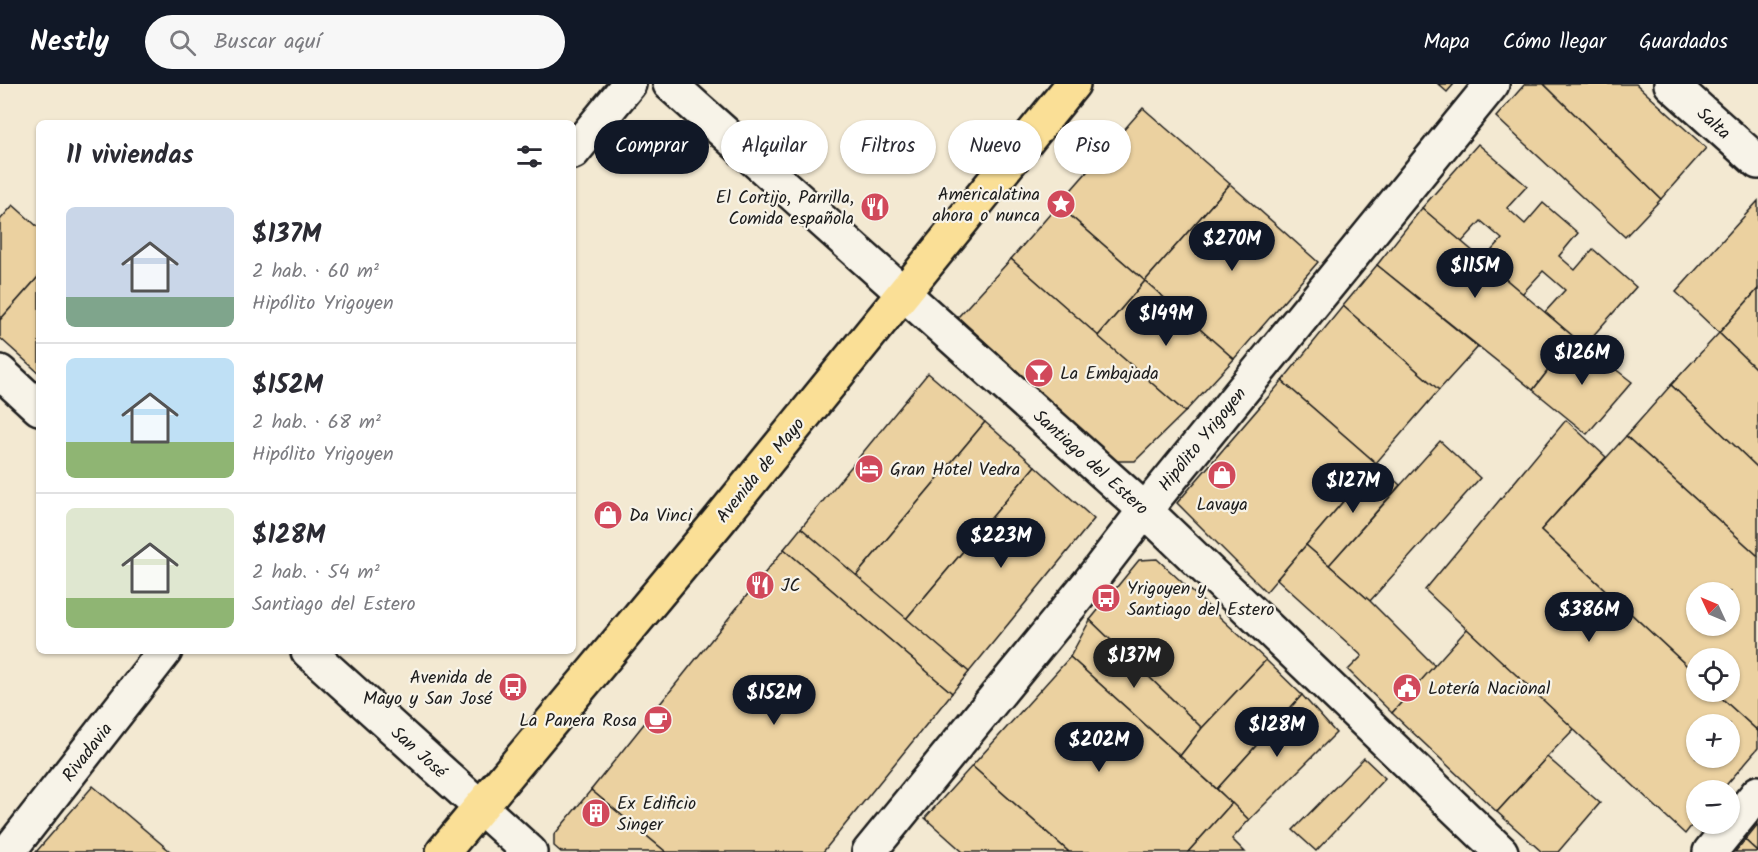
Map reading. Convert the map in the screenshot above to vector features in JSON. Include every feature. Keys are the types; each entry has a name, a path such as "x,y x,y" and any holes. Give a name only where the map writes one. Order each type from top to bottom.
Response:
{"main road":[{"name":"Avenida de Mayo","path":"443,852 645,610 1074,84"}],"street":[{"path":"576,148 629,84"},
{"name":"Santiago del Estero","path":"670,84 1145,510 1501,852"},
{"name":"Hipólito Yrigoyen","path":"869,852 1492,84"},
{"name":"Salta","path":"1671,84 1758,162"},
{"path":"0,372 36,405"},
{"name":"Rivadavia","path":"8,852 163,654"},
{"name":"San José","path":"311,654 530,852"},
{"path":"1710,852 1758,794"}],"building":[{"path":"1438,84 1454,84 1447,92"},
{"path":"1525,84 1544,84 1661,199 1625,237 1496,117"},
{"path":"1544,84 1636,84 1706,148 1661,199"},
{"path":"1143,108 1230,184 1145,281 1058,205 1085,174 1131,174 1131,122"},
{"path":"1478,144 1527,186 1507,208 1525,224 1543,203 1578,233 1559,256 1575,270 1593,249 1636,287 1584,346 1545,312 1565,290 1543,271 1522,294 1483,260 1502,239 1481,221 1461,243 1422,208"},
{"path":"1230,184 1318,262 1234,359 1145,281"},
{"path":"1758,201 1758,289 1719,333 1676,292"},
{"path":"13,205 36,225 36,279 0,320 0,220"},
{"path":"1058,205 1145,281 1098,336 1011,259"},
{"path":"1422,208 1574,337 1533,390 1377,265"},
{"path":"1011,259 1185,412 1135,461 1115,461 958,317"},
{"path":"1377,265 1478,347 1439,390 1343,306"},
{"path":"36,279 36,370 0,338 0,320"},
{"path":"1145,281 1234,359 1185,412 1098,336"},
{"path":"1758,289 1758,371 1719,333"},
{"path":"1343,306 1439,390 1376,463 1282,381"},
{"path":"1719,333 1758,371 1758,468 1671,385"},
{"path":"1574,337 1632,382 1587,434 1533,390"},
{"path":"928,373 985,422 856,576 801,528"},
{"path":"1282,381 1376,463 1266,592 1177,503"},
{"path":"1671,385 1758,468 1758,556 1626,436"},
{"path":"1566,420 1606,457 1541,530 1686,665 1686,702 1726,702 1739,714 1686,714 1686,768 1740,768 1740,715 1758,731 1758,748 1731,780 1686,780 1685,834 1425,590"},
{"path":"985,422 1035,466 906,619 856,576"},
{"path":"1626,436 1758,556 1758,731 1726,702 1740,702 1740,648 1686,648 1686,665 1541,530"},
{"path":"1440,441 1480,478 1370,601 1329,565"},
{"path":"1376,463 1400,485 1329,565 1306,545"},
{"path":"1035,466 1094,519 969,672 906,619"},
{"path":"801,528 969,672 952,693 784,549"},
{"path":"1306,545 1370,601 1435,666 1392,713 1348,670 1362,656 1277,579"},
{"path":"784,549 952,693 823,852 666,852 591,790"},
{"path":"1157,559 1266,660 1202,728 1090,620 1139,560"},
{"path":"1090,620 1202,728 1180,756 1070,657"},
{"path":"1467,629 1574,729 1497,812 1392,713"},
{"path":"1070,657 1232,803 1188,852 1069,852 972,766"},
{"path":"1266,660 1302,695 1217,789 1180,756 1202,728"},
{"path":"1302,695 1336,733 1249,820 1217,789"},
{"path":"1547,757 1600,803 1558,852 1542,852 1497,812"},
{"path":"1364,758 1385,778 1316,851 1293,830"},
{"path":"972,766 1069,852 963,852 925,818"},
{"path":"93,786 171,852 36,852"},
{"name":"Ex Edificio Singer","path":"591,790 666,852 561,852 554,846 554,835"},
{"path":"1232,803 1249,820 1232,839 1245,852 1188,852"},
{"path":"1758,824 1758,852 1745,840"},
{"path":"1745,840 1758,852 1735,852"}],"place":[{"name":"Americalatina ahora o nunca","path":"1061,204"},
{"name":"El Cortijo, Parrilla, Comida española","path":"875,207"},
{"name":"La Embajada","path":"1039,373"},
{"name":"Gran Hotel Vedra","path":"869,469"},
{"name":"Lavaya","path":"1222,475"},
{"name":"Da Vinci","path":"608,515"},
{"name":"JC","path":"760,585"},
{"name":"Yrigoyen y Santiago del Estero","path":"1106,598"},
{"name":"Avenida de Mayo y San José","path":"513,687"},
{"name":"Lotería Nacional","path":"1407,688"},
{"name":"La Panera Rosa","path":"658,720"},
{"name":"Ex Edificio Singer","path":"596,813"}]}
